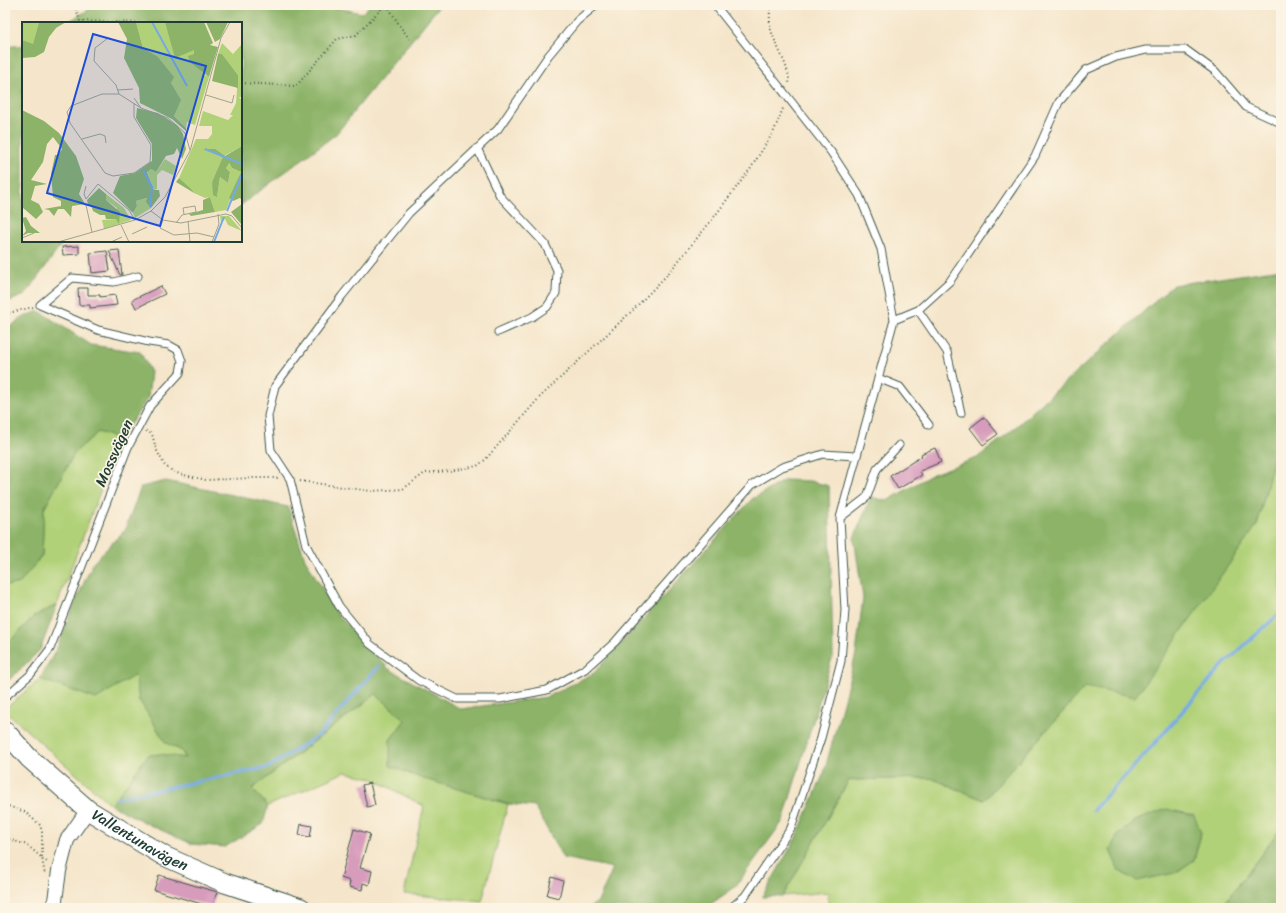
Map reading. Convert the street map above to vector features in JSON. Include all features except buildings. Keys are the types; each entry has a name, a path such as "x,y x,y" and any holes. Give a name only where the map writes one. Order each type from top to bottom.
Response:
{"main road":[{"name":"Vallentunavägen","path":"5,731 30,758 88,810 164,856 225,883 260,902 301,908"}],"street":[{"path":"54,908 59,871 67,840 88,810"}],"lane":[{"path":"596,5 577,21 548,56 498,129 409,213 342,296 275,386 268,416 270,450 290,479 306,545 340,606 370,644 418,680 456,699 500,699 547,690 586,669 615,642 752,485 782,467 823,454 856,456"},
{"path":"715,5 831,152 859,195 880,249 894,320 840,518 845,610 841,661 821,738 791,828 745,896 731,908"},
{"path":"894,320 918,310 950,281 1036,156 1059,102 1086,70 1116,56 1146,50 1186,50 1215,71 1246,107 1281,123"},
{"path":"477,148 500,196 545,244 557,270 556,293 547,307 532,317 498,332"},
{"path":"40,305 72,278 114,282 138,276"},
{"name":"Mossvägen","path":"5,697 30,674 50,649 128,447 150,406 180,373 182,361 178,350 169,345 98,330 40,305"},
{"path":"918,310 947,352 961,413"},
{"path":"878,378 900,387 929,425"},
{"path":"840,518 867,497 877,469 899,445"}],"path":[{"path":"75,5 80,21 112,22"},
{"path":"242,83 296,86 337,39 356,35 386,5 411,41"},
{"path":"138,428 152,434 156,449 165,466 176,472 206,480 253,478 290,479 328,486 371,491 403,488 425,473 449,471 477,466 485,460 540,397 633,310 667,275 711,221 751,168 774,131 788,97 790,81 771,29 770,5"},
{"path":"5,307 6,314 40,305"},
{"path":"5,807 8,806 25,812 40,825 42,832 42,858 45,880"},
{"path":"5,838 27,845 59,871"}],"green space":[{"path":"97,5 322,5 362,13 370,5 440,5 336,134 242,204 242,22 68,22"},
{"path":"22,45 22,242 63,242 25,295 5,303 5,47"},
{"path":"1281,269 1281,431 1257,525 1135,697 1085,687 984,800 931,778 849,780 783,896 762,897 795,840 824,773 856,654 863,598 854,538 871,497 887,501 933,474 977,458 1009,433 1173,285"},
{"path":"39,311 91,345 140,352 151,372 148,398 120,439 98,432 75,452 44,509 42,555 20,583 5,586 5,358 12,354 5,330 24,317"},
{"path":"1281,431 1281,828 1221,908 828,908 828,892 783,896 849,780 931,778 984,800 1085,687 1257,525","holes":["1201,833 1194,860 1175,873"]},
{"path":"98,432 120,439 57,605 33,617 5,647 5,586 20,583 42,555 44,509 75,452"},
{"path":"785,480 810,481 829,486 833,655 783,821 735,887 705,908 588,908 598,902 613,868 563,858 535,807 508,804 418,777 390,766 390,740 405,720 376,694 252,789 268,806 263,824 225,847 192,844 111,805 148,755 161,754 185,758 182,751 166,743 139,700 135,675 96,699 40,679 57,648 76,600 93,563 125,530 141,487 166,481 288,507 305,559 338,615 389,669 461,709 547,697 594,673 752,499"},
{"path":"57,605 40,650 5,683 5,647 33,617"},
{"path":"135,675 139,700 166,743 182,751 185,759 161,754 148,755 111,805 7,713 6,708 40,679 96,698"},
{"path":"376,694 405,720 390,740 418,777 508,804 482,901 404,894 424,806 371,778 345,772 268,806 252,789"},
{"path":"1166,809 1194,815 1201,833 1194,860 1175,873 1137,881 1119,871 1110,850 1118,834 1137,820"},
{"path":"1281,828 1281,908 1221,908"}],"waterway":[{"path":"1093,810 1139,761 1224,664 1281,612"},
{"path":"117,798 269,767 319,735 379,666"}]}
